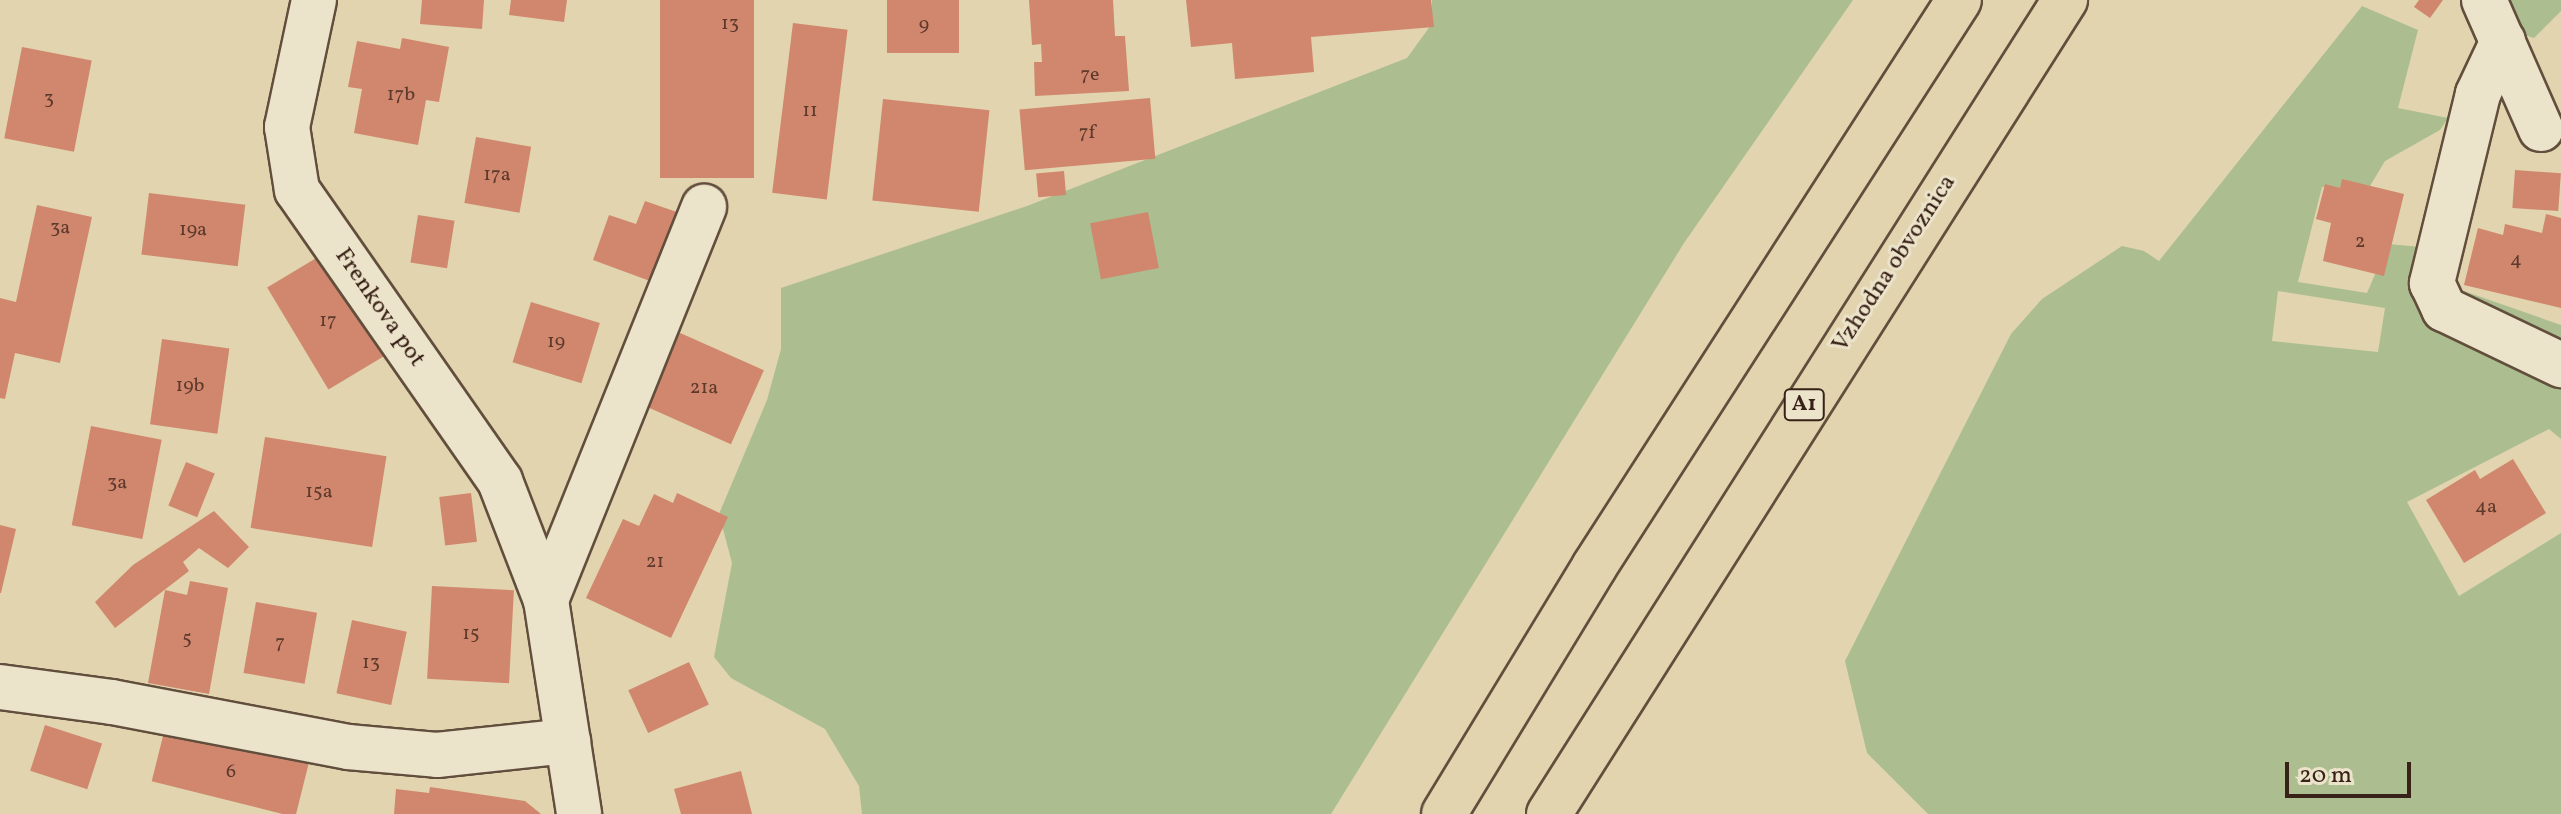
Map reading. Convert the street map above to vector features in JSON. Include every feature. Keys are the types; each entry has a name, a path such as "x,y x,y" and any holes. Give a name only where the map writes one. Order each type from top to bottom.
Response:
{"highway":[{"path":"1444,814 1594,567 1959,0"},
{"name":"Vzhodna obvoznica","path":"1549,814 2065,0"}],"street":[{"name":"Frenkova pot","path":"314,0 287,127 297,190 500,481 546,600 579,814"},
{"path":"2484,0 2541,129"},
{"path":"2503,41 2466,135 2432,283 2444,309 2561,365"},
{"path":"546,600 704,207"},
{"path":"0,687 348,747 437,755 568,741"}],"green space":[{"path":"1432,0 1853,0 1684,243 1331,814 862,814 859,786 825,729 731,678 714,657 732,563 719,514 767,400 781,349 781,288 1027,206 1407,58 1431,25"},
{"path":"2488,0 2561,0 2561,11 2534,38 2504,29"},
{"path":"2362,6 2418,30 2398,108 2448,118 2440,130 2385,161 2367,191 2322,187 2298,282 2367,293 2388,244 2421,247 2418,290 2561,376 2561,439 2549,429 2407,502 2459,596 2561,533 2561,814 1928,814 1867,753 1845,661 2011,334 2042,299 2122,246 2144,251 2159,261","holes":["2278,291 2385,308 2378,352 2272,341"]},
{"path":"2458,289 2561,325 2561,351 2452,300"}],"building":[{"path":"422,0 484,0 482,29 420,24"},
{"path":"511,0 567,0 564,22 509,15"},
{"path":"660,0 754,0 754,178 660,178"},
{"path":"887,0 959,0 959,53 887,53"},
{"path":"1029,0 1113,0 1115,36 1125,36 1129,91 1035,96 1034,62 1042,62 1041,44 1032,45"},
{"path":"1186,0 1431,0 1434,27 1311,37 1314,72 1235,79 1232,43 1191,47"},
{"path":"2419,0 2443,0 2430,18 2414,7"},
{"path":"793,23 848,30 827,199 772,193"},
{"path":"402,38 449,47 439,102 426,100 418,145 354,133 362,89 348,87 357,41 400,49"},
{"path":"22,47 92,61 74,152 4,138"},
{"path":"1150,98 1155,159 1025,170 1019,109"},
{"path":"883,99 989,110 979,212 872,200"},
{"path":"476,137 531,147 520,213 464,203"},
{"path":"2515,170 2561,173 2558,211 2512,208"},
{"path":"1064,171 1066,195 1038,197 1036,173"},
{"path":"2342,179 2404,194 2384,276 2323,261 2331,223 2316,219 2325,184 2340,188"},
{"path":"149,193 245,205 238,266 141,255"},
{"path":"645,201 694,218 669,288 593,260 609,215 636,224"},
{"path":"37,205 92,217 60,363 15,353 5,399 0,398 0,298 16,302"},
{"path":"1148,212 1159,268 1101,279 1090,223"},
{"path":"2546,214 2561,218 2561,308 2464,285 2478,228 2503,235 2505,224 2542,233"},
{"path":"418,215 455,221 447,268 410,262"},
{"path":"328,251 389,353 328,390 267,288"},
{"path":"531,302 600,323 581,383 513,362"},
{"path":"678,332 764,370 731,444 645,406"},
{"path":"162,339 229,348 217,434 150,424"},
{"path":"91,426 162,440 142,539 72,525"},
{"path":"265,437 386,456 372,547 251,528"},
{"path":"2513,459 2546,513 2464,563 2426,500 2475,470 2480,479"},
{"path":"186,462 215,474 197,517 168,506"},
{"path":"471,493 477,542 445,546 439,497"},
{"path":"677,493 728,517 671,638 586,598 623,519 639,526 654,494 673,503"},
{"path":"214,511 249,547 228,568 199,548 183,562 189,571 115,628 95,602 133,565"},
{"path":"0,525 16,529 1,593 0,593"},
{"path":"190,581 228,588 209,694 148,683 165,590 187,595"},
{"path":"432,586 514,590 509,683 427,679"},
{"path":"256,602 317,613 305,684 243,673"},
{"path":"352,620 407,632 391,705 336,693"},
{"path":"689,662 709,705 648,733 628,690"},
{"path":"45,725 102,744 87,789 30,771"},
{"path":"165,728 309,764 296,814 283,814 152,781"},
{"path":"741,771 752,814 681,814 674,789"},
{"path":"430,787 525,801 541,814 394,814 396,789 429,793"}]}
